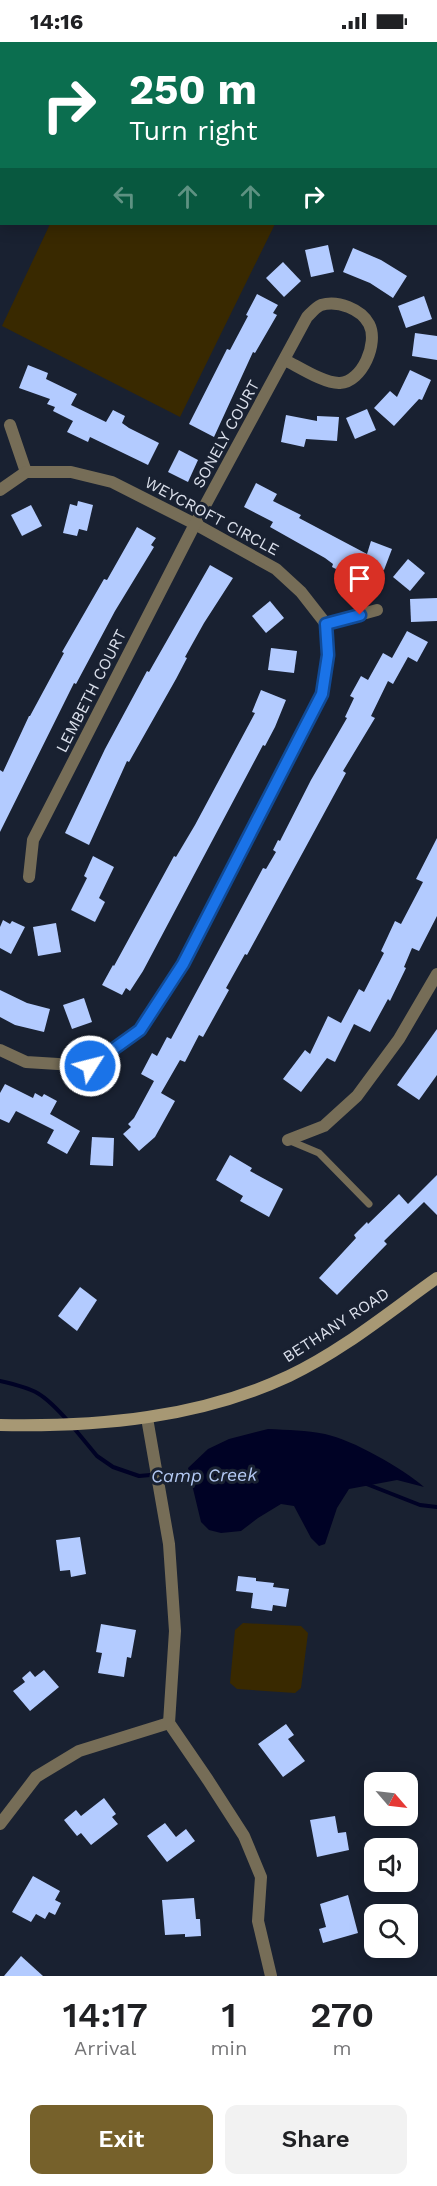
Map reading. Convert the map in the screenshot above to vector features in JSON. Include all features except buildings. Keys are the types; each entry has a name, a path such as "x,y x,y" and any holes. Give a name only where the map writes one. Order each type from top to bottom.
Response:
{"street":[{"name":"SONELY COURT","path":"195,524 307,316 320,305 339,303 356,311 369,324 372,340 367,359 356,376 342,383 330,382 285,360"},
{"path":"0,490 26,472 10,425"},
{"name":"WEYCROFT CIRCLE","path":"26,472 71,472 112,482 195,524 276,569 301,592 326,624"},
{"name":"LEMBETH COURT","path":"30,877 33,840 195,524"},
{"path":"0,1050 26,1062 90,1066 140,1030 183,964 322,694 328,655 326,624 377,610"},
{"path":"288,1140 324,1126 357,1096 399,1039 437,974"},
{"name":"BETHANY ROAD","path":"0,1425 101,1424 187,1410 245,1394 290,1375 338,1348 437,1278"},
{"path":"147,1418 169,1544 175,1620 169,1723 244,1836 261,1877 258,1922 271,1976"},
{"path":"0,1824 36,1777 79,1751 169,1723"}],"lane":[{"path":"288,1140 319,1153 369,1204"}],"shaded area":[{"path":"50,225 275,225 180,417 2,326"},
{"path":"243,1623 301,1626 308,1633 301,1688 295,1693 237,1689 230,1683 235,1630"}],"water":[{"path":"268,1429 311,1432 336,1437 377,1456 424,1487 397,1480 349,1489 337,1508 325,1544 319,1546 311,1538 294,1506 281,1504 241,1531 221,1533 209,1530 201,1522 188,1468 208,1449 229,1439"}],"waterway":[{"name":"Camp Creek","path":"0,1381 38,1393 68,1421"},
{"name":"Camp Creek","path":"73,1427 97,1456 113,1467 139,1476 193,1474"},
{"name":"Camp Creek","path":"364,1483 420,1505 437,1507"}],"route":[{"path":"90,1066 140,1030 183,964 322,694 328,655 326,624 360,615"}]}
